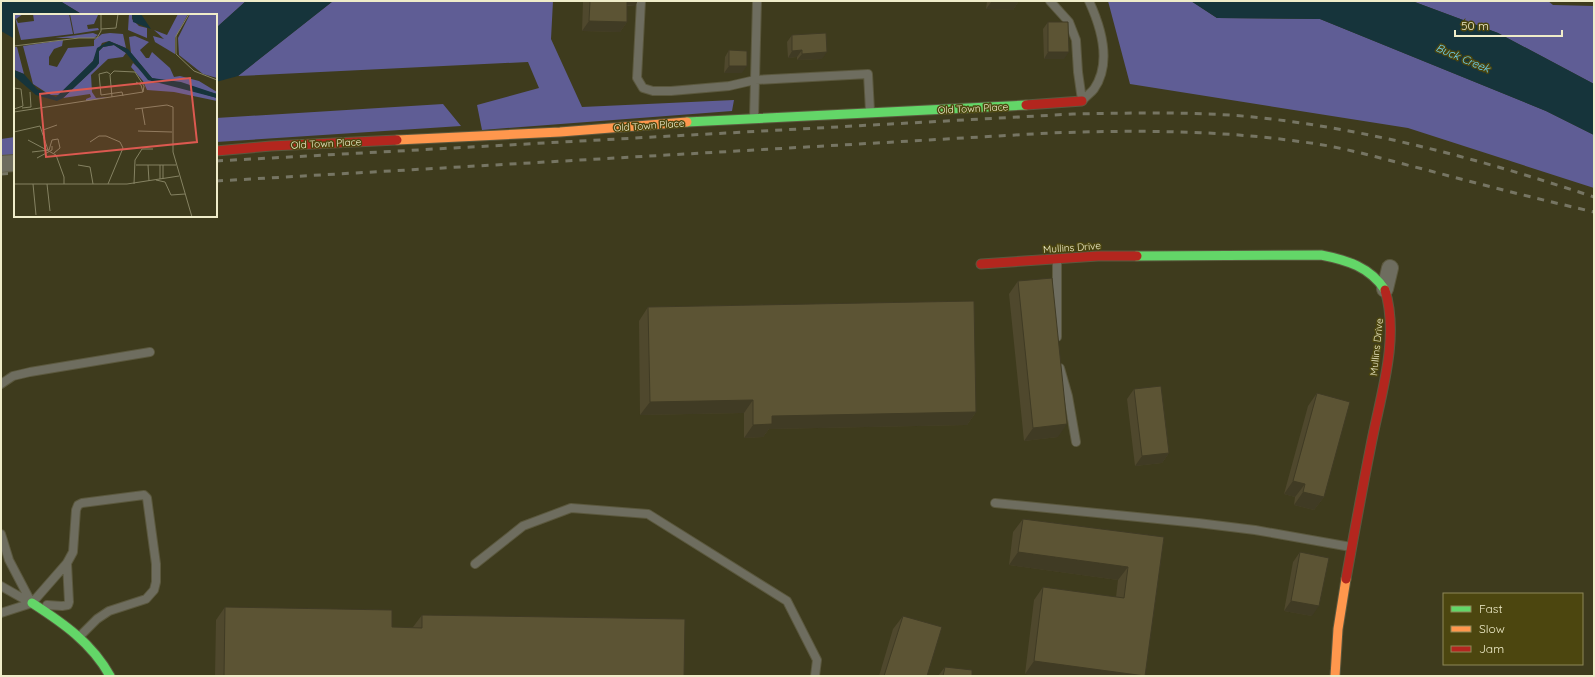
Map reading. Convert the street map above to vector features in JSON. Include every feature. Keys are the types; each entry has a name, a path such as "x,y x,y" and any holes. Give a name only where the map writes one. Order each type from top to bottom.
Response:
{"street":[{"name":"Old Town Place","path":"217,151 271,146 532,134 669,122 1049,104 1082,101"},
{"path":"1,164 14,163"},
{"name":"Mullins Drive","path":"981,264 1098,256 1321,255 1353,262 1377,279 1389,300 1391,317 1390,335 1382,389 1352,547 1339,628 1335,676"},
{"path":"1384,289 1390,268"},
{"path":"32,603 73,630 106,666 110,676"}],"lane":[{"path":"641,1 637,78 643,88 653,91 671,91 729,86 755,80 868,74 870,113"},
{"path":"754,119 757,1"},
{"path":"1050,1 1069,22 1076,40 1082,101"},
{"path":"1082,101 1094,88 1100,74 1103,57 1102,37 1089,1"},
{"path":"1057,260 1056,295 1058,342"},
{"path":"1,384 13,376 30,372 150,352"},
{"path":"1058,357 1061,376 1068,396 1076,442"},
{"path":"1,613 32,603 67,563 73,552 76,510 78,506 82,503 144,495 147,498 156,564 156,582 154,590 146,599 109,611 97,619 79,636"},
{"path":"994,503 1255,530 1352,547"},
{"path":"475,564 523,526 571,508 648,514 786,601 817,660 814,676"},
{"path":"1,534 9,560 32,603"},
{"path":"1,606 32,603 58,606 68,605 70,596 67,563"},
{"path":"1,586 32,603"}],"shaded area":[{"path":"60,1 246,1 217,27 217,14 81,14"},
{"path":"333,1 553,1 551,39 582,107 734,100 732,111 482,130 477,105 539,88 528,62 238,76"},
{"path":"1108,1 1191,1 1217,18 1320,19 1546,111 1594,135 1594,188 1408,128 1130,84"},
{"path":"1412,1 1548,1 1553,5 1594,6 1594,84 1498,33"},
{"path":"443,104 461,126 217,142 217,118"},
{"path":"14,137 14,156 1,157 1,139"}],"water":[{"path":"1,1 60,1 81,14 14,14 14,38 1,31"},
{"path":"246,1 333,1 238,76 217,82 217,27"},
{"name":"Buck Creek","path":"1191,1 1412,1 1498,33 1594,84 1594,135 1546,111 1320,19 1217,18"}],"building":[{"path":"590,1 627,1 627,22 589,21"},
{"path":"1048,22 1068,22 1069,52 1048,52"},
{"path":"826,33 827,52 802,54 802,50 792,51 792,35"},
{"path":"729,50 747,51 747,66 729,66"},
{"path":"1052,278 1067,424 1033,428 1018,281"},
{"path":"974,301 976,412 772,416 772,424 753,425 753,400 650,402 648,307"},
{"path":"1161,386 1169,453 1142,456 1134,389"},
{"path":"1317,393 1350,402 1324,497 1303,492 1305,484 1293,481"},
{"path":"1023,519 1164,537 1145,676 1034,661 1043,587 1124,598 1128,567 1018,552"},
{"path":"1300,552 1329,558 1319,606 1291,601"},
{"path":"225,607 392,610 392,627 422,628 422,615 685,619 684,676 224,676"},
{"path":"903,616 942,627 927,676 884,676"},
{"path":"945,667 972,670 972,676 943,676"}],"railway":[{"path":"217,161 1073,114 1192,113 1263,118 1389,139 1513,171 1594,197"},
{"path":"217,181 1050,133 1114,131 1177,132 1240,135 1319,144 1365,154 1510,192 1594,212"},
{"path":"1,174 14,173"}],"traffic: fast":[{"path":"687,122 1026,105"},
{"path":"1137,256 1321,255 1349,262 1365,270 1379,282 1385,290"},
{"path":"32,603 66,626 86,644 95,653 110,676"}],"traffic: slow":[{"path":"397,140 560,132 687,122"},
{"path":"1335,676 1338,629 1346,579"}],"traffic: jam":[{"path":"1026,105 1082,101"},
{"path":"217,151 271,146 397,140"},
{"path":"981,264 1098,256 1137,256"},
{"path":"1346,579 1390,348 1389,309 1385,290"}]}
